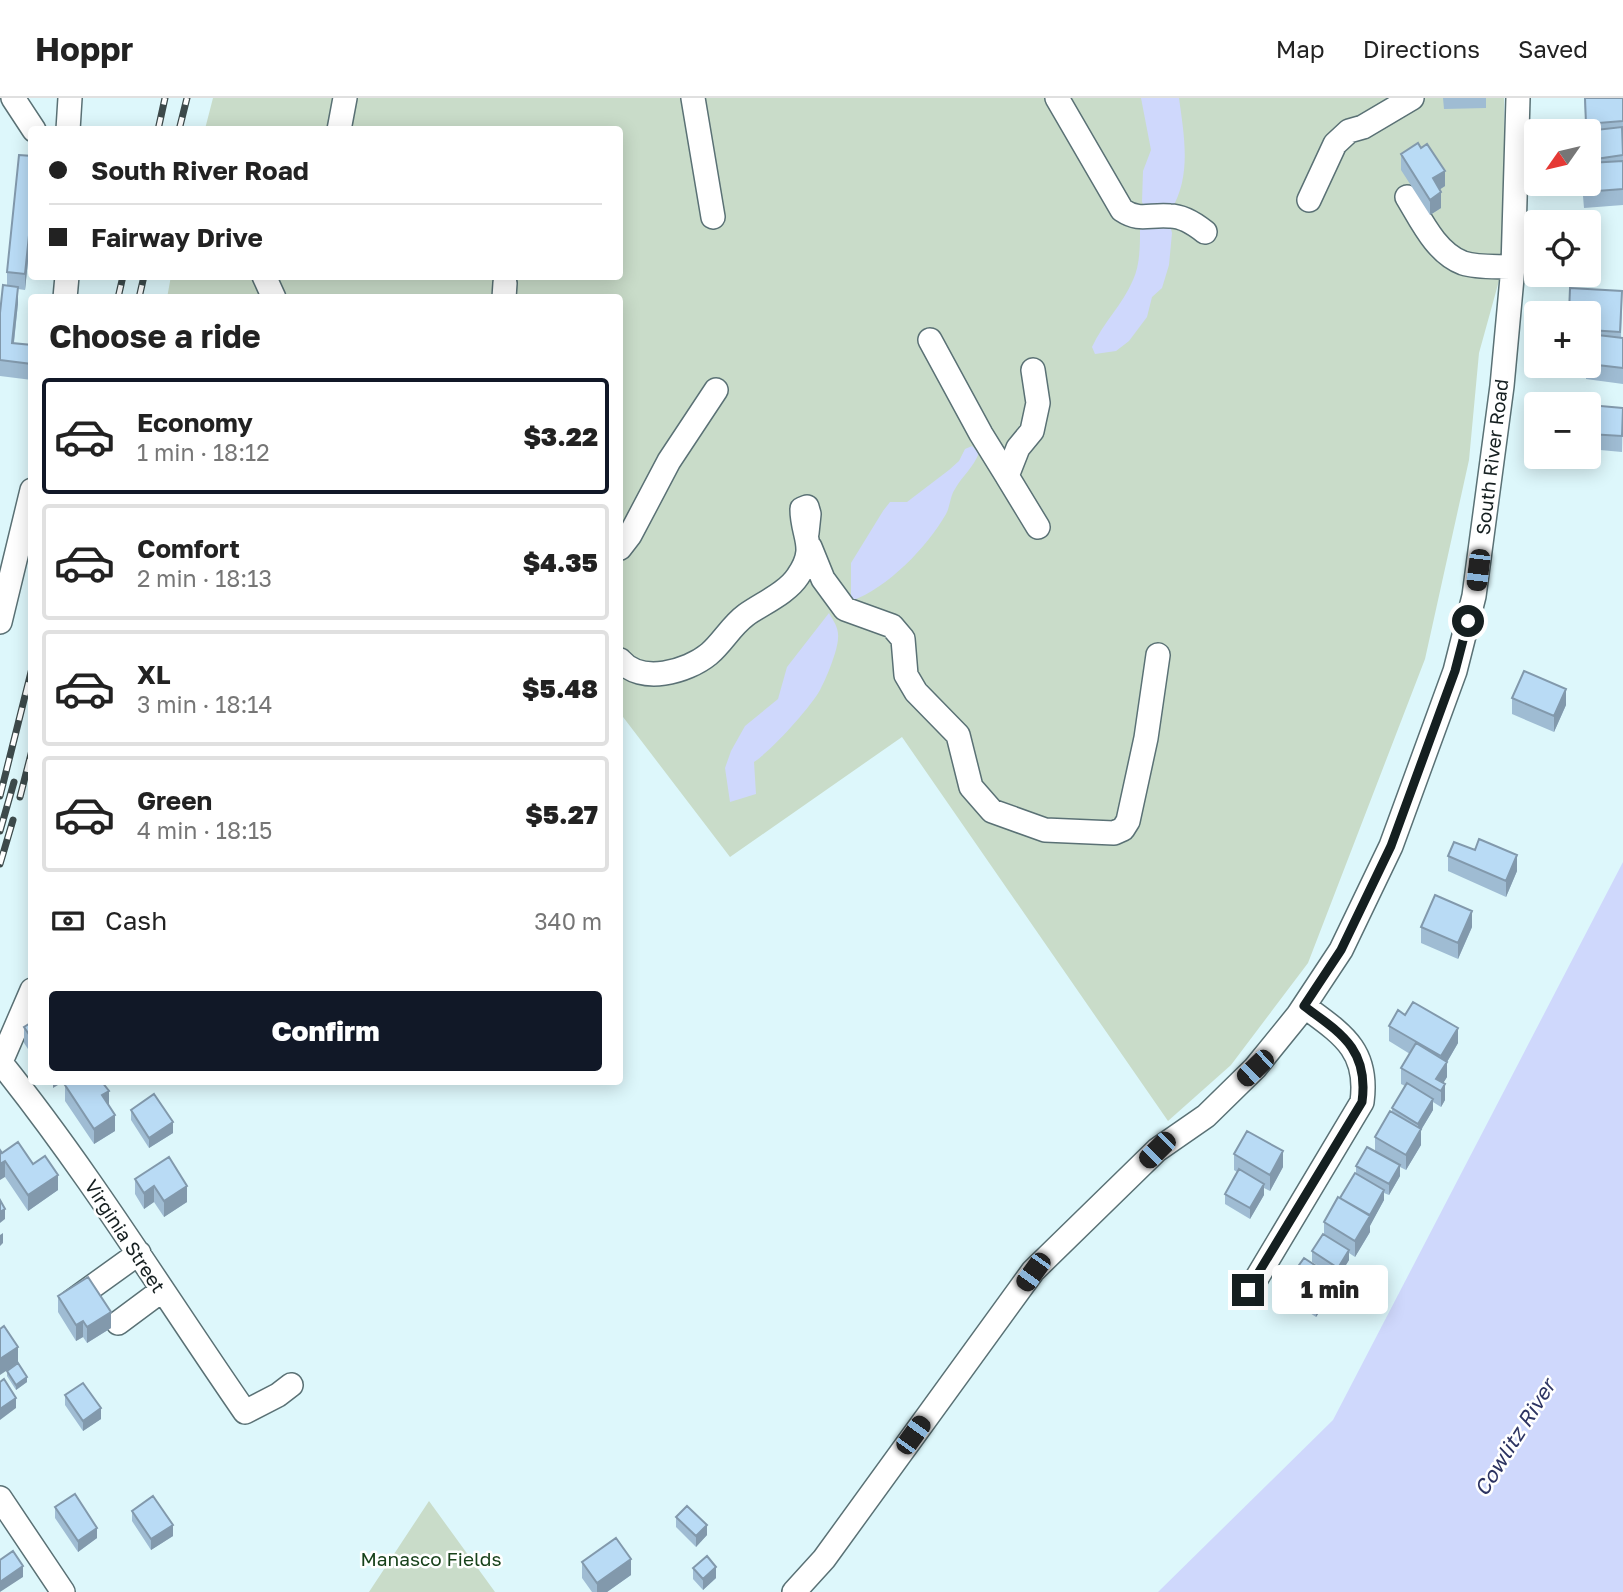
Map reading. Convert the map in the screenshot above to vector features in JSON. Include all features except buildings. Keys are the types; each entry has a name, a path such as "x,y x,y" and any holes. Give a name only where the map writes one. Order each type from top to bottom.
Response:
{"street":[{"path":"13,98 31,126"},
{"path":"68,126 70,98"},
{"path":"340,126 345,98"},
{"path":"693,98 713,217"},
{"path":"1057,98 1122,210 1134,218 1178,216 1205,232"},
{"path":"1309,200 1335,144 1349,131 1363,127 1412,98"},
{"name":"South River Road","path":"794,1592 824,1559 1033,1272 1157,1150 1206,1116 1255,1068 1304,1006 1341,950 1391,846 1455,671 1474,596 1502,386 1513,267 1518,98"},
{"path":"1407,197 1430,235 1448,254 1464,263 1513,267"},
{"path":"930,340 981,434 1038,527"},
{"path":"1007,476 1018,448 1032,431 1038,403 1033,370"},
{"path":"623,544 669,461 716,390"},
{"path":"0,622 5,571 28,502"},
{"path":"623,663 632,671 658,675 694,664 710,652 733,626 789,586 798,576 809,540 815,564 845,609 892,626 903,639 906,675 916,692 958,735 971,787 992,811 1045,830 1114,833 1123,829 1128,821 1146,738 1158,655"},
{"path":"0,1064 28,999"},
{"path":"1248,1290 1362,1102 1365,1083 1361,1060 1343,1037 1304,1006"},
{"name":"Virginia Street","path":"0,1064 48,1122 245,1412 291,1385"},
{"path":"71,1302 139,1253"},
{"path":"118,1323 161,1291"},
{"path":"0,1498 63,1592"}],"green space":[{"path":"213,98 1504,98 1505,259 1479,353 1469,460 1425,659 1308,963 1231,1065 1168,1121 902,737 730,857 623,717 623,294 168,294 170,280 623,280 623,126 206,126"},
{"name":"Manasco Fields","path":"429,1501 495,1592 369,1592"}],"water":[{"path":"1141,98 1179,98 1184,169 1178,197 1171,210 1146,209 1142,202 1143,171 1151,150"},
{"path":"1145,225 1170,225 1172,233 1169,265 1162,288 1152,297 1147,317 1129,341 1116,351 1095,354 1092,347 1129,289 1135,274 1140,230"},
{"path":"972,446 979,453 977,458 953,492 946,514 928,540 905,565 879,587 851,601 851,563 890,502 907,502 949,470 959,461 965,449"},
{"path":"829,613 837,628 837,643 820,690 790,728 754,762 756,794 730,802 725,768 731,751 745,726 778,699 787,667"},
{"name":"Cowlitz River","path":"1623,862 1623,1592 1158,1592 1333,1420"}],"railway":[{"path":"159,126 165,98"},
{"path":"180,126 187,98"},
{"path":"119,294 122,280"},
{"path":"140,294 143,280"},
{"path":"0,796 28,684"},
{"path":"20,797 28,766"},
{"path":"0,831 14,782"},
{"path":"0,864 13,820"}],"route":[{"path":"1248,1290 1362,1102 1365,1083 1361,1060 1343,1037 1304,1006 1341,950 1391,846 1455,671 1468,621"}]}
